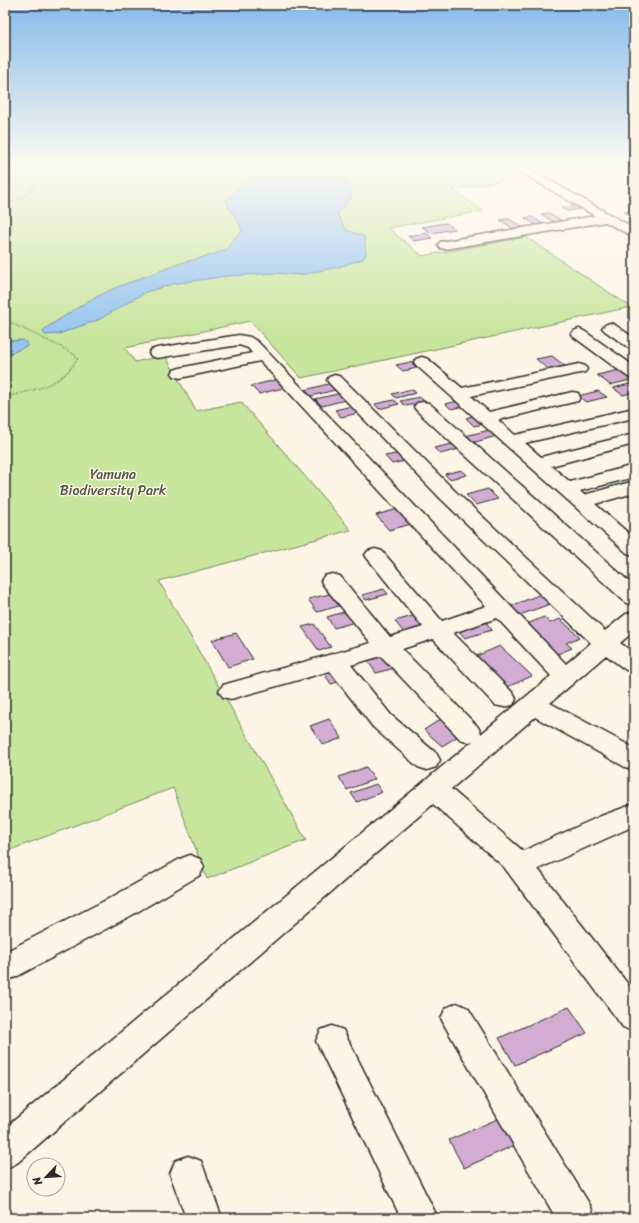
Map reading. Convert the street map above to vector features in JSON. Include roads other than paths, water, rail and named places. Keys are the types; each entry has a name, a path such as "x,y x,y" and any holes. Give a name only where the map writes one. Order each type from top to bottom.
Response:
{"street":[{"path":"445,245 578,223"},
{"path":"616,223 634,233"},
{"path":"620,225 629,223"},
{"path":"610,328 634,345"},
{"path":"579,334 634,374"},
{"path":"157,353 239,340 245,340 253,345 565,677"},
{"path":"180,373 263,356"},
{"path":"422,362 634,549"},
{"path":"458,394 579,369"},
{"path":"335,380 448,495 605,644 634,664"},
{"path":"485,418 572,397"},
{"path":"424,407 634,598"},
{"path":"511,441 634,413"},
{"path":"537,464 634,439"},
{"path":"566,489 634,471"},
{"path":"580,502 634,487"},
{"path":"375,555 438,631 504,699"},
{"path":"332,581 386,647 469,734"},
{"path":"231,691 386,647 438,631 501,608"},
{"path":"5,1151 634,619"},
{"path":"336,662 382,721 427,760"},
{"path":"533,705 626,755"},
{"path":"433,789 512,858 634,1017"},
{"path":"512,858 634,815"},
{"path":"5,967 122,906 190,868"},
{"path":"457,1018 577,1218"},
{"path":"332,1041 420,1218"},
{"path":"188,1174 204,1218"}],"water":[{"path":"342,223 346,230 364,236 366,254 363,259 338,267 300,275 276,273 227,276 172,284 146,292 100,319 59,334 45,335 43,332 46,328 88,301 115,288 178,264 227,249 233,239 242,232 239,224"},
{"path":"23,340 29,345 5,356 5,341"}],"park label":[{"name":"Yamuna Biodiversity Park","path":"113,482"}]}
